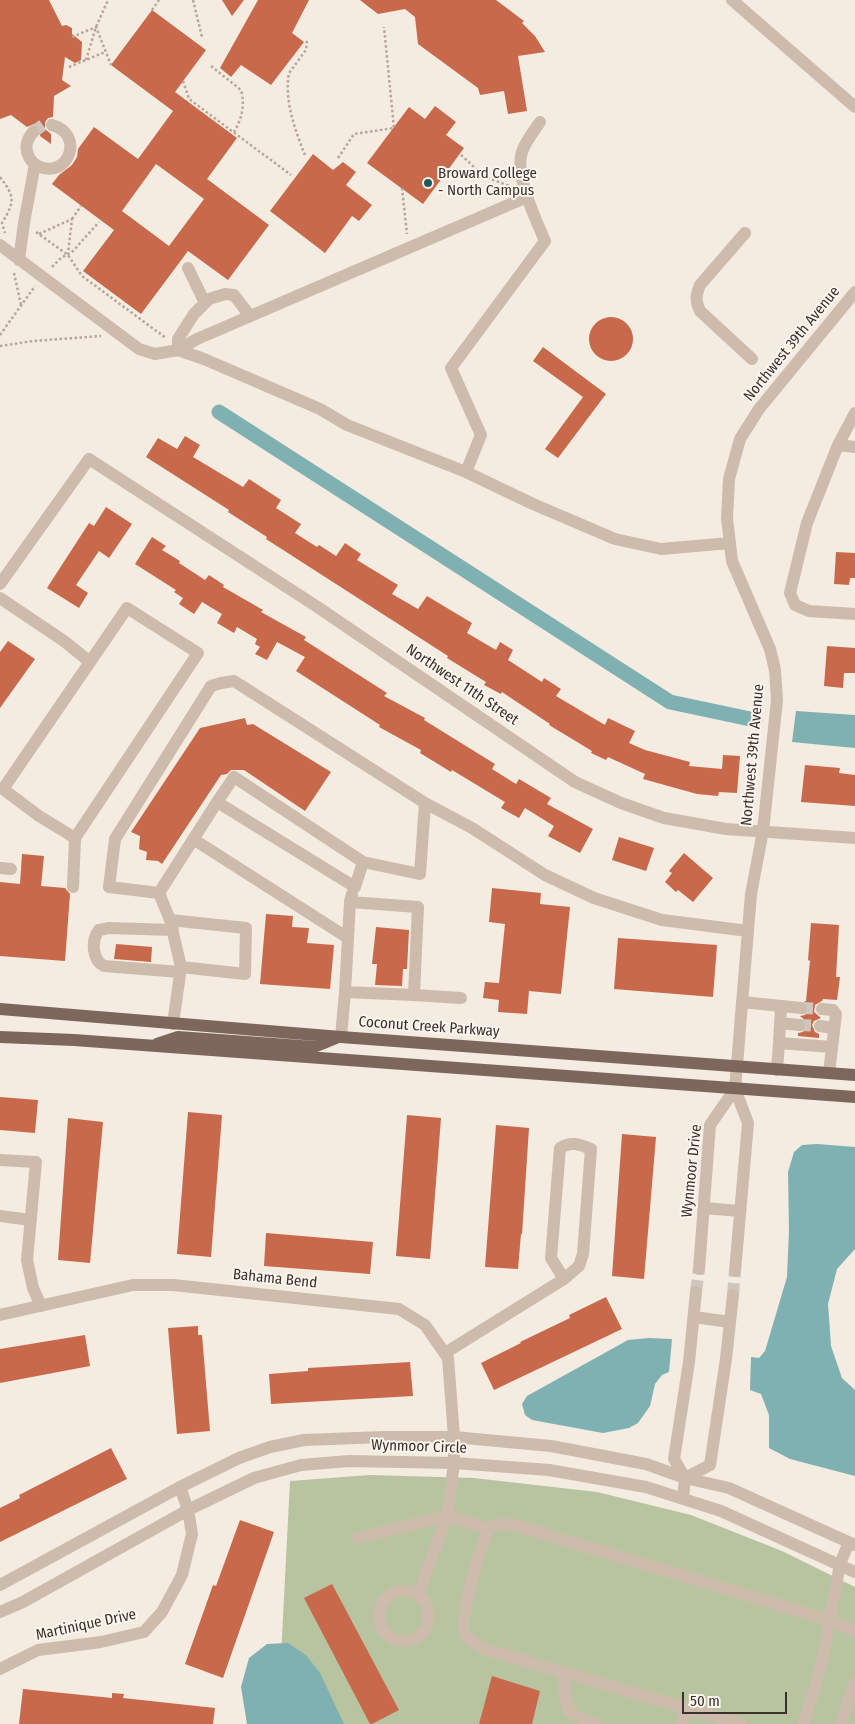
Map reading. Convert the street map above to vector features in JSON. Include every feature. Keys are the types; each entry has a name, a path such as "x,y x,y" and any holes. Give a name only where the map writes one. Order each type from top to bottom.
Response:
{"main road":[{"name":"Coconut Creek Parkway","path":"0,1009 340,1037 855,1075"},
{"path":"0,1037 150,1046 855,1097"},
{"path":"150,1046 178,1037 314,1047 340,1037"}],"street":[{"path":"732,0 855,108"},
{"path":"466,472 481,435 451,368 544,241 526,194 520,166 522,152 540,122"},
{"path":"33,132 26,146 30,160 49,169 63,163 68,158 70,150 68,136 63,130 52,125"},
{"path":"19,260 35,164"},
{"path":"0,245 139,349 154,354 178,350 197,339 526,194"},
{"path":"745,233 700,285 696,293 696,302 700,311 752,359"},
{"path":"188,268 205,303"},
{"name":"Northwest 39th Avenue","path":"735,1089 751,894 762,831 777,700 775,670 770,649 732,560 727,518 729,479 740,439 758,409 855,292"},
{"path":"178,350 178,339 194,314 209,299 225,294 234,295 250,316"},
{"path":"178,350 204,359 320,409 347,425 466,472 533,504 615,539 660,549 730,543"},
{"path":"855,413 838,445 807,523 790,593 795,605 809,611 855,614"},
{"path":"838,445 855,447"},
{"name":"Northwest 11th Street","path":"0,584 88,459 324,612 575,782 621,803 664,818 726,828 855,838"},
{"path":"0,598 64,641 90,662"},
{"path":"73,887 75,838 198,653 127,608 1,792 75,838"},
{"path":"159,893 108,887 115,839 211,686 234,681 424,803 472,828 545,876 594,898 662,920 748,931"},
{"path":"159,893 234,777 363,862 420,874 424,803"},
{"path":"217,802 355,887"},
{"path":"193,839 348,938"},
{"path":"340,1037 345,992 350,902 363,862"},
{"path":"159,893 172,925 181,970 173,1024"},
{"path":"350,902 418,908 414,994"},
{"path":"172,925 246,928 245,974 104,966 98,963 94,955 95,938 99,930 172,925"},
{"path":"345,992 414,994 461,998"},
{"path":"742,1002 801,1008"},
{"path":"777,1070 781,1006"},
{"path":"822,1009 833,1010 836,1014 829,1073"},
{"path":"780,1023 799,1025"},
{"path":"820,1026 834,1028"},
{"path":"779,1043 832,1047"},
{"path":"735,1089 748,1122 736,1271"},
{"name":"Wynmoor Drive","path":"699,1269 710,1125 735,1089"},
{"path":"445,1353 564,1280 579,1266 584,1254 591,1149 580,1144 568,1144 560,1148 551,1258 564,1280"},
{"path":"0,1160 36,1162 27,1260 33,1288 41,1306"},
{"path":"704,1208 740,1211"},
{"path":"0,1216 31,1220"},
{"name":"Bahama Bend","path":"0,1315 133,1285 173,1285 399,1308 425,1325 448,1358 454,1463 447,1516 418,1595"},
{"path":"683,1499 685,1478 674,1459 696,1292"},
{"path":"685,1478 710,1465 726,1359 733,1295"},
{"path":"694,1317 730,1322"},
{"name":"Wynmoor Circle","path":"0,1585 180,1487 239,1458 270,1447 304,1440 454,1437 551,1446 646,1464 685,1478 729,1488 852,1543"},
{"name":"Wynmoor Circle","path":"0,1612 23,1602 188,1510 254,1478 301,1465 349,1461 454,1463 549,1470 646,1488 722,1511 855,1572"},
{"name":"Martinique Drive","path":"0,1669 38,1650 102,1642 144,1632 162,1612 182,1575 192,1534 188,1510 180,1487"},
{"path":"358,1538 447,1516 490,1529"},
{"path":"741,1724 487,1650 469,1640 463,1630 463,1616 483,1545 490,1529 498,1524 514,1525 829,1620 855,1631"},
{"path":"804,1724 823,1658 840,1564 852,1543"},
{"path":"402,1591 418,1595 424,1601 430,1617 424,1632 418,1637 402,1641 388,1635 380,1622 379,1614 381,1605 386,1598 393,1593 402,1591"},
{"path":"564,1672 565,1705 577,1719 595,1724"},
{"path":"841,1724 855,1682"},
{"path":"682,1724 687,1708"}],"path":[{"path":"86,60 96,27 108,0"},
{"path":"152,10 159,0"},
{"path":"193,0 202,37"},
{"path":"72,37 96,27"},
{"path":"96,27 111,65"},
{"path":"338,158 354,134 394,128 384,27"},
{"path":"304,155 293,121 288,78 289,73 306,50 306,40"},
{"path":"69,67 106,52"},
{"path":"212,66 241,90 242,114 240,123 234,132"},
{"path":"183,82 189,99 291,175"},
{"path":"461,155 485,177 526,194"},
{"path":"402,188 407,232 406,248"},
{"path":"68,255 72,219 81,206"},
{"path":"39,234 72,219"},
{"path":"24,223 68,255 82,276 168,340"},
{"path":"0,346 33,341 120,334"}],"green space":[{"path":"370,1475 474,1478 597,1492 691,1515 782,1551 855,1587 855,1724 274,1724 278,1714 290,1481"}],"water":[{"path":"796,711 855,715 855,748 792,742"},
{"path":"817,1144 855,1147 855,1249 837,1269 828,1304 831,1346 842,1378 855,1390 855,1476 790,1459 769,1448 769,1415 761,1394 750,1390 751,1357 759,1358 765,1351 787,1277 789,1231 788,1172 794,1152 802,1145"},
{"path":"649,1338 672,1339 669,1372 662,1375 655,1384 650,1406 638,1423 629,1428 603,1433 532,1420 525,1415 522,1404 527,1396 628,1340"},
{"path":"288,1643 306,1655 320,1673 344,1724 247,1724 241,1687 249,1658 267,1644"}],"building":[{"path":"0,0 49,0 62,26 66,25 72,28 72,34 82,42 81,60 75,63 65,57 62,80 71,86 54,96 53,117 48,118 45,122 45,129 51,134 51,144 40,136 41,129 38,125 34,124 27,127 11,115 0,119"},
{"path":"222,0 244,0 232,16"},
{"path":"258,0 309,0 292,33 304,42 271,85 241,65 231,77 220,68"},
{"path":"360,0 496,0 524,21 522,23 535,36 545,52 518,56 527,111 508,114 504,91 480,95 478,88 418,44 415,17 405,9 378,14"},
{"path":"152,10 206,50 175,92 237,138 207,179 269,225 228,280 188,251 141,314 83,271 114,230 52,184 59,175 72,165 77,157 78,149 94,127 138,159 173,111 111,65","holes":["156,164 204,199 169,246 122,211"]},
{"path":"435,106 456,122 446,135 464,148 423,204 367,163 409,107 425,119"},
{"path":"313,154 333,170 343,162 356,172 346,185 372,205 359,221 352,216 325,253 270,211"},
{"path":"615,317 627,323 632,330 632,348 627,355 620,360 607,361 599,358 592,351 589,335 592,327 599,320"},
{"path":"543,347 606,394 558,458 545,449 583,397 533,361"},
{"path":"185,436 200,445 193,457 243,487 249,479 281,500 276,508 301,524 295,533 336,556 345,543 361,554 357,560 398,585 392,594 418,609 427,596 472,623 467,633 496,650 500,642 513,650 508,660 542,682 544,678 561,689 556,696 605,725 608,718 635,731 629,743 645,750 690,762 689,766 722,769 723,755 740,756 737,793 719,792 718,796 697,794 643,779 645,774 608,757 606,760 591,753 592,751 549,725 502,692 501,694 484,685 486,682 447,658 448,656 266,539 267,537 228,512 229,510 146,457 158,438 177,449"},
{"path":"106,507 132,524 109,558 99,551 76,585 88,593 79,608 47,588 89,523 94,526"},
{"path":"152,537 166,546 162,550 180,561 179,563 205,580 209,575 224,585 223,587 263,610 261,612 306,637 304,640 387,693 384,696 425,718 424,720 495,764 492,769 516,784 519,779 551,798 547,804 593,829 580,853 548,836 554,826 525,808 519,818 501,808 505,802 420,753 421,750 379,727 380,725 296,671 305,657 277,642 267,660 255,654 260,647 255,644 257,639 237,627 234,633 217,623 222,614 202,602 194,614 179,604 183,598 174,592 176,590 135,564"},
{"path":"836,552 855,553 855,578 850,578 849,585 834,584"},
{"path":"8,641 35,659 0,708 0,652"},
{"path":"827,646 855,648 855,673 844,673 843,688 824,686"},
{"path":"245,718 247,725 253,724 331,772 305,811 244,770 231,770 227,774 221,775 162,864 158,861 146,860 147,852 139,849 140,836 131,832 200,728"},
{"path":"805,765 840,768 839,773 855,775 855,806 801,802"},
{"path":"619,837 654,848 646,871 612,860"},
{"path":"684,853 713,878 693,902 678,890 676,892 665,882 672,873 669,871"},
{"path":"22,854 44,856 41,886 65,888 70,894 65,961 0,956 0,882 20,884"},
{"path":"492,888 541,893 540,904 570,907 561,994 529,991 527,1014 498,1012 499,1000 483,998 485,982 499,983 505,924 489,922"},
{"path":"266,914 293,916 292,927 309,928 307,943 334,945 330,989 260,984"},
{"path":"811,923 839,925 836,977 840,977 837,1000 823,999 815,1005 814,1012 821,1018 814,1021 812,1025 815,1032 819,1034 819,1038 798,1036 798,1033 803,1032 807,1026 806,1021 800,1016 805,1015 809,1009 808,1004 804,1001 806,1001 810,961 808,960"},
{"path":"376,927 409,930 407,969 403,969 402,986 375,985 377,964 372,964"},
{"path":"618,938 717,945 713,997 614,989"},
{"path":"116,944 152,947 151,962 114,959"},
{"path":"0,1097 38,1100 35,1133 0,1130"},
{"path":"188,1112 222,1115 211,1257 177,1254"},
{"path":"407,1115 441,1118 430,1259 396,1256"},
{"path":"68,1118 103,1122 90,1263 58,1260"},
{"path":"496,1125 529,1128 518,1269 485,1267"},
{"path":"622,1134 656,1137 644,1279 612,1276"},
{"path":"266,1233 373,1242 370,1274 264,1266"},
{"path":"606,1297 622,1329 494,1390 481,1363 570,1318 569,1315"},
{"path":"198,1326 198,1335 202,1335 210,1431 177,1434 168,1328"},
{"path":"85,1335 90,1366 0,1383 0,1349"},
{"path":"410,1362 413,1396 271,1404 269,1374 308,1371 308,1368"},
{"path":"111,1448 127,1479 0,1542 0,1508 20,1498 19,1495"},
{"path":"240,1520 274,1532 223,1678 185,1664 213,1585 216,1586"},
{"path":"332,1584 399,1710 372,1724 370,1724 304,1598"},
{"path":"492,1676 540,1691 532,1724 479,1724"},
{"path":"23,1689 112,1698 112,1693 124,1694 123,1698 215,1708 213,1724 19,1724"}],"waterway":[{"path":"219,412 670,702 755,720"}],"tunnel":[{"path":"33,132 43,125 52,125"},
{"path":"801,1008 822,1009"},
{"path":"799,1025 820,1026"},
{"path":"696,1292 699,1269"},
{"path":"733,1295 735,1271"}],"place":[{"name":"Broward College - North Campus","path":"428,183"}]}
